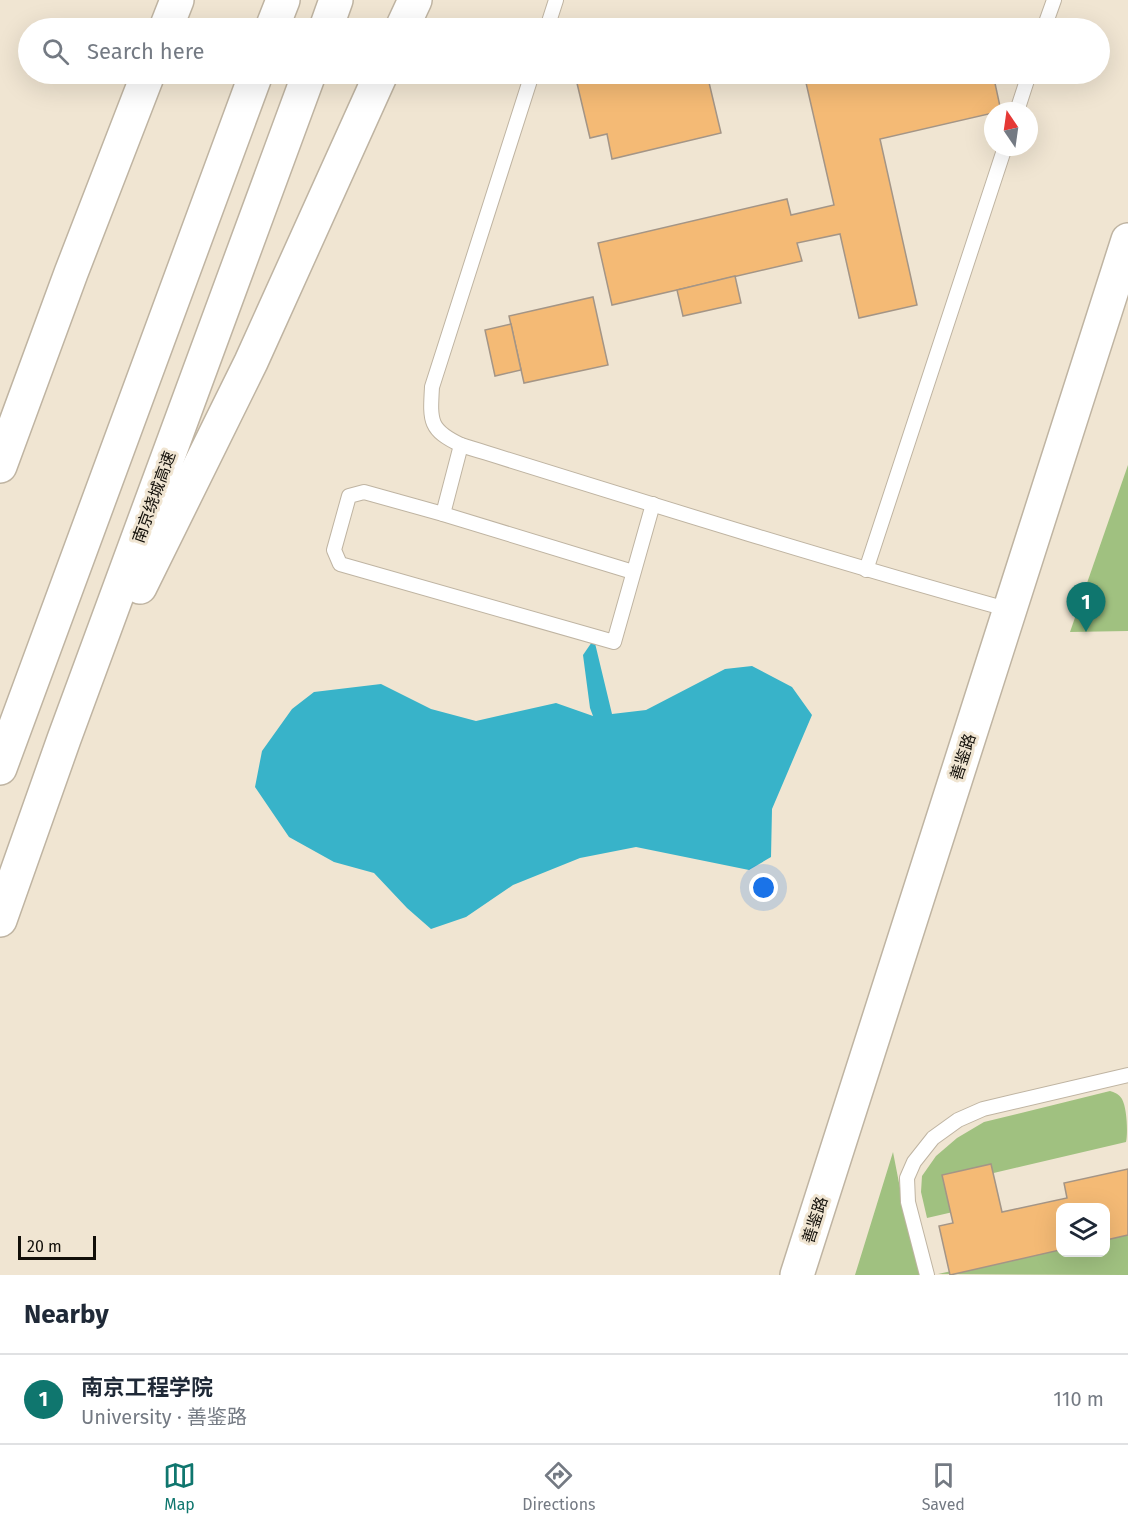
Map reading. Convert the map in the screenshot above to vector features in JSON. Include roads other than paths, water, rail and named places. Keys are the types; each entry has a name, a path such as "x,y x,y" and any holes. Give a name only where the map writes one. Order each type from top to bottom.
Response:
{"main road":[{"path":"170,18 177,0"},
{"path":"276,18 283,0"},
{"path":"330,18 336,0"},
{"path":"407,18 415,0"},
{"path":"0,466 70,273 144,84"},
{"path":"0,768 252,84"},
{"name":"南京绕城高速","path":"0,920 64,739 305,84"},
{"path":"64,739 251,362 376,84"},
{"name":"善鉴路","path":"797,1275 1128,240"}],"lane":[{"path":"550,18 556,0"},
{"path":"1048,18 1054,0"},
{"path":"529,84 432,387 430,416 441,435 461,445 866,570 1010,610"},
{"path":"1020,102 1026,84"},
{"path":"866,570 1002,156"},
{"path":"443,514 461,445"},
{"path":"633,572 364,492 350,496 334,550 340,564 614,642 653,504"},
{"path":"927,1275 908,1202 907,1178 914,1162 933,1138 958,1120 983,1109 1128,1075"}],"water":[{"path":"594,639 612,714 646,710 725,669 752,666 792,687 812,715 772,809 771,857 749,870 636,847 580,858 513,885 466,917 431,929 407,908 374,873 334,862 289,837 255,787 262,751 292,709 314,692 381,684 431,709 476,721 556,703 593,716 583,655"}],"place":[{"name":"南京工程学院","path":"1086,632"}]}
